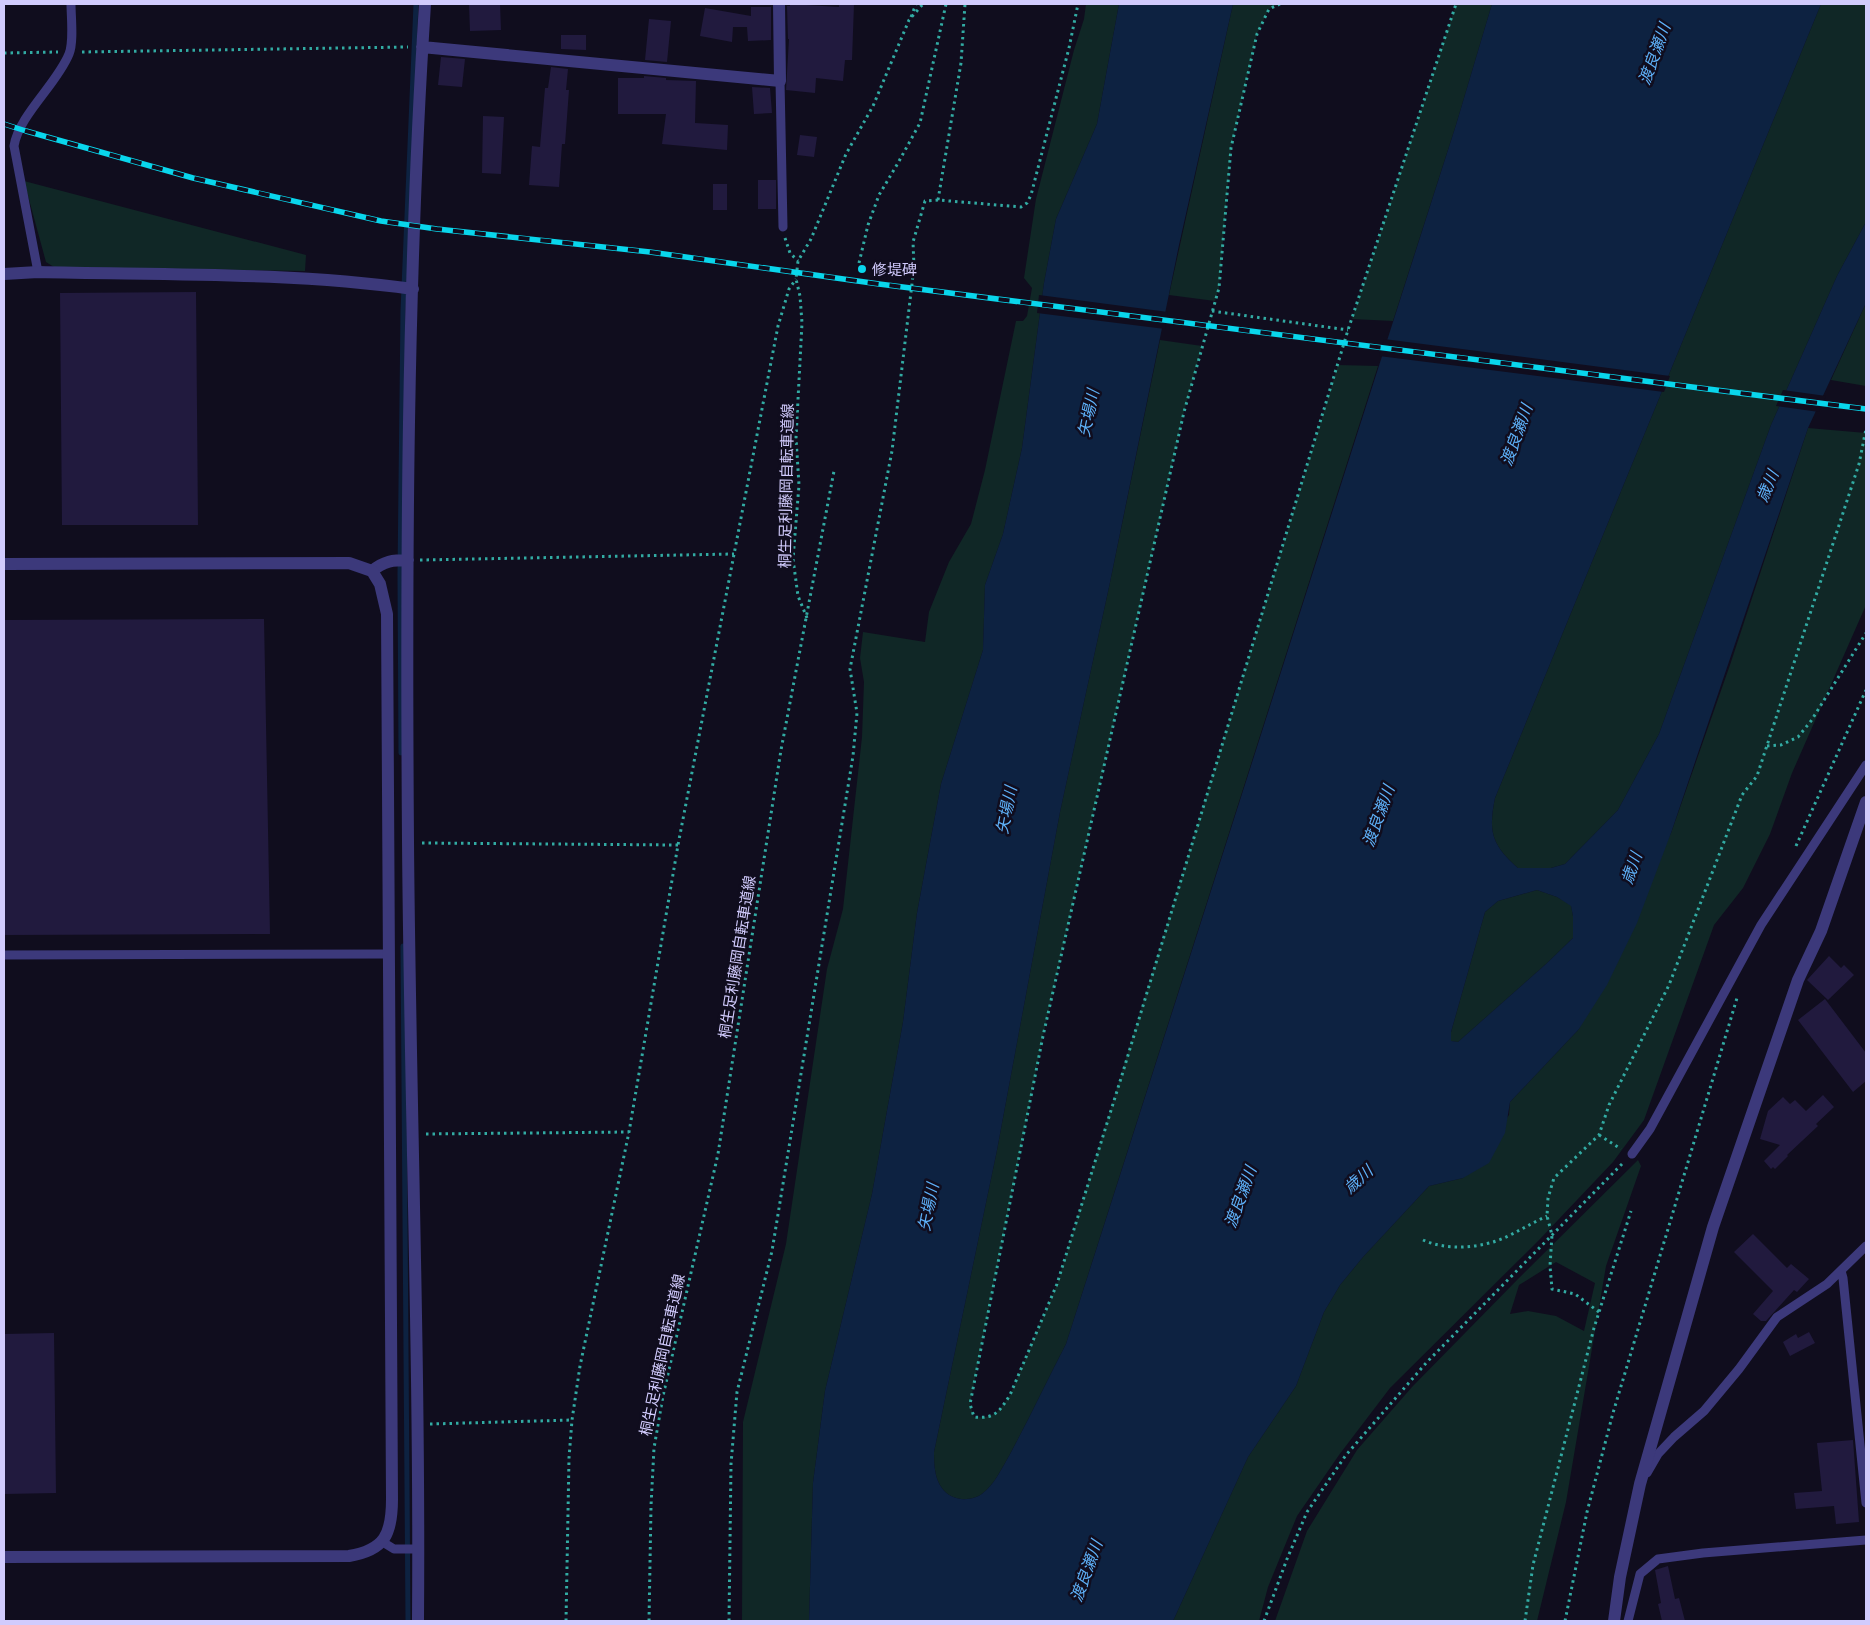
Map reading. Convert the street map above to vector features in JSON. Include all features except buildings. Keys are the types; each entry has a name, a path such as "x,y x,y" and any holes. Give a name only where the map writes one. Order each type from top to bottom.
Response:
{"street":[{"path":"418,1621 417,1424 408,842 408,560 413,289 425,4"},
{"path":"422,47 780,81 779,4"},
{"path":"4,274 38,272 294,278 413,289"},
{"path":"372,571 380,564 390,560 408,560"},
{"path":"4,564 349,563 372,571 380,584 387,614 392,1519 387,1533 381,1541 367,1552 349,1556 4,1557"},
{"path":"1614,1621 1620,1577 1640,1484 1713,1227 1798,980 1863,824 1866,802"}],"lane":[{"path":"38,272 14,146 23,125 70,52 71,4"},
{"path":"780,81 783,227"},
{"path":"1632,1154 1650,1129 1761,925 1866,765"},
{"path":"4,955 389,954"},
{"path":"1640,1484 1658,1454 1704,1411 1739,1369 1777,1317 1827,1284 1866,1246"},
{"path":"1841,1271 1844,1278 1866,1503"},
{"path":"1628,1621 1640,1574 1658,1559 1703,1553 1866,1540"},
{"path":"381,1541 394,1549 418,1549"}],"path":[{"path":"566,1621 569,1458 572,1420 580,1366 629,1132 678,845 778,326 788,289 796,279 798,261 810,239 846,154 874,106 916,4"},
{"path":"910,20 923,4"},
{"path":"859,263 868,225 879,195 920,122 946,4"},
{"path":"938,200 961,63 965,4"},
{"path":"729,1621 731,1464 737,1392 772,1251 853,756 857,713 850,668 892,451 914,267 913,242 925,201 938,200 1021,207 1027,203 1031,195 1057,94 1078,4"},
{"path":"1280,4 1269,9 1257,34 1231,148 1219,288 1184,412 1043,1036 970,1404 974,1417 986,1418 1000,1411 1010,1395 1056,1284 1122,1074 1348,330 1456,4"},
{"path":"4,53 422,47"},
{"path":"783,227 790,253 798,261"},
{"name":"桐生足利藤岡自転車道線","path":"649,1621 654,1448 663,1396 718,1154 781,750 807,618 798,596 793,559 800,484 796,438 801,352 800,296 796,279"},
{"path":"1212,311 1348,330"},
{"path":"1599,1312 1575,1294 1552,1289 1550,1249 1552,1235 1547,1216 1548,1198 1554,1178 1599,1135 1609,1105 1669,985 1742,794 1757,776 1859,464 1866,429"},
{"path":"807,618 834,471"},
{"path":"408,560 734,554"},
{"path":"1767,746 1781,745 1798,737 1811,721 1866,633"},
{"path":"1795,853 1796,845 1866,690"},
{"path":"408,842 678,845"},
{"path":"1565,1621 1587,1512 1613,1413 1739,992"},
{"path":"413,1133 629,1132"},
{"path":"1264,1621 1287,1558 1307,1512 1346,1455 1427,1362 1632,1154 1599,1135"},
{"path":"1525,1621 1533,1565 1599,1312 1631,1211"},
{"path":"1423,1240 1442,1247 1488,1243 1504,1238 1547,1216"},
{"path":"417,1424 572,1420"}],"green space":[{"path":"1086,4 1119,4 1097,124 1056,219 1044,283 1022,448 1003,534 985,585 983,650 941,784 917,913 903,1022 872,1194 825,1391 813,1483 809,1621 742,1621 743,1422 786,1244 827,969 843,909 862,737 864,682 860,658 863,632 925,642 929,612 949,562 971,524 985,470 1016,321 1023,321 1027,316 1032,288 1024,278 1036,199 1074,50 1084,19"},
{"path":"1233,4 1280,4 1269,9 1257,34 1231,148 1219,288 1215,301 1169,295"},
{"path":"1456,4 1492,4 1456,125 1393,321 1352,319"},
{"path":"1821,4 1866,4 1866,222 1837,276 1771,425 1659,734 1618,810 1565,864 1551,868 1518,868 1502,852 1494,837 1492,820 1495,798"},
{"path":"24,181 306,255 305,271 54,267 46,262"},
{"path":"1866,303 1866,386 1831,380"},
{"path":"1160,340 1202,346 1184,412 1043,1036 970,1404 974,1417 987,1417 996,1413 1010,1395 1057,1284 1338,365 1378,366 1066,1344 1001,1471 987,1490 980,1495 959,1499 946,1492 936,1477 934,1452 997,1150 1060,812"},
{"path":"1808,428 1866,433 1866,605 1792,773 1770,834 1743,888 1714,925 1644,1120 1613,1162 1540,1239 1390,1388 1339,1455 1297,1516 1268,1587 1259,1621 1173,1621 1248,1457 1296,1386 1324,1312 1340,1285 1363,1257 1429,1186 1463,1178 1509,1115 1510,1102 1579,1029 1671,833 1730,665"},
{"path":"1537,890 1557,897 1571,905 1573,938 1458,1042 1450,1041 1485,912 1498,901"},
{"path":"1638,1160 1641,1166 1606,1266 1566,1502 1537,1621 1275,1621 1307,1531 1357,1450 1412,1387","holes":["1556,1262 1595,1283 1584,1331 1556,1316 1528,1311 1510,1314 1519,1285"]}],"water":[{"path":"1119,4 1233,4 1179,245 1109,587 1060,812 997,1150 934,1452 936,1477 946,1492 959,1499 980,1495 987,1490 1001,1471 1066,1344 1456,125 1492,4 1821,4 1495,798 1492,820 1494,837 1502,852 1518,868 1551,868 1565,864 1618,810 1659,734 1771,425 1837,276 1866,222 1866,303 1808,428 1671,833 1637,923 1607,985 1579,1029 1510,1102 1505,1133 1489,1163 1463,1178 1429,1186 1363,1257 1340,1285 1324,1312 1296,1386 1248,1457 1173,1621 809,1621 813,1483 825,1391 872,1194 903,1022 917,913 941,784 983,650 985,585 1003,534 1022,448 1044,283 1056,219 1097,124","holes":["1537,890 1557,897 1571,906 1573,938 1458,1042 1451,1041 1451,1032 1485,912 1498,901"]}],"pier":[{"path":"1039,295 1168,312 1165,329 1037,313"},
{"path":"1384,339 1670,376 1664,392 1379,356"},
{"path":"1783,390 1826,396 1819,412 1776,406"}],"waterway":[{"path":"401,753 400,574 403,311 416,4"},
{"path":"403,946 408,1621"}],"railway":[{"path":"4,124 193,178 381,221 437,229 650,252 879,284 1866,409"}],"place":[{"name":"修堤碑","path":"862,269"}],"water label":[{"name":"渡良瀬川","path":"1654,54"},
{"name":"矢場川","path":"1088,413"},
{"name":"渡良瀬川","path":"1516,435"},
{"name":"歳川","path":"1767,486"},
{"name":"矢場川","path":"1006,810"},
{"name":"渡良瀬川","path":"1378,816"},
{"name":"歳川","path":"1631,868"},
{"name":"歳川","path":"1358,1179"},
{"name":"渡良瀬川","path":"1240,1197"},
{"name":"矢場川","path":"928,1207"},
{"name":"渡良瀬川","path":"1086,1571"}]}
